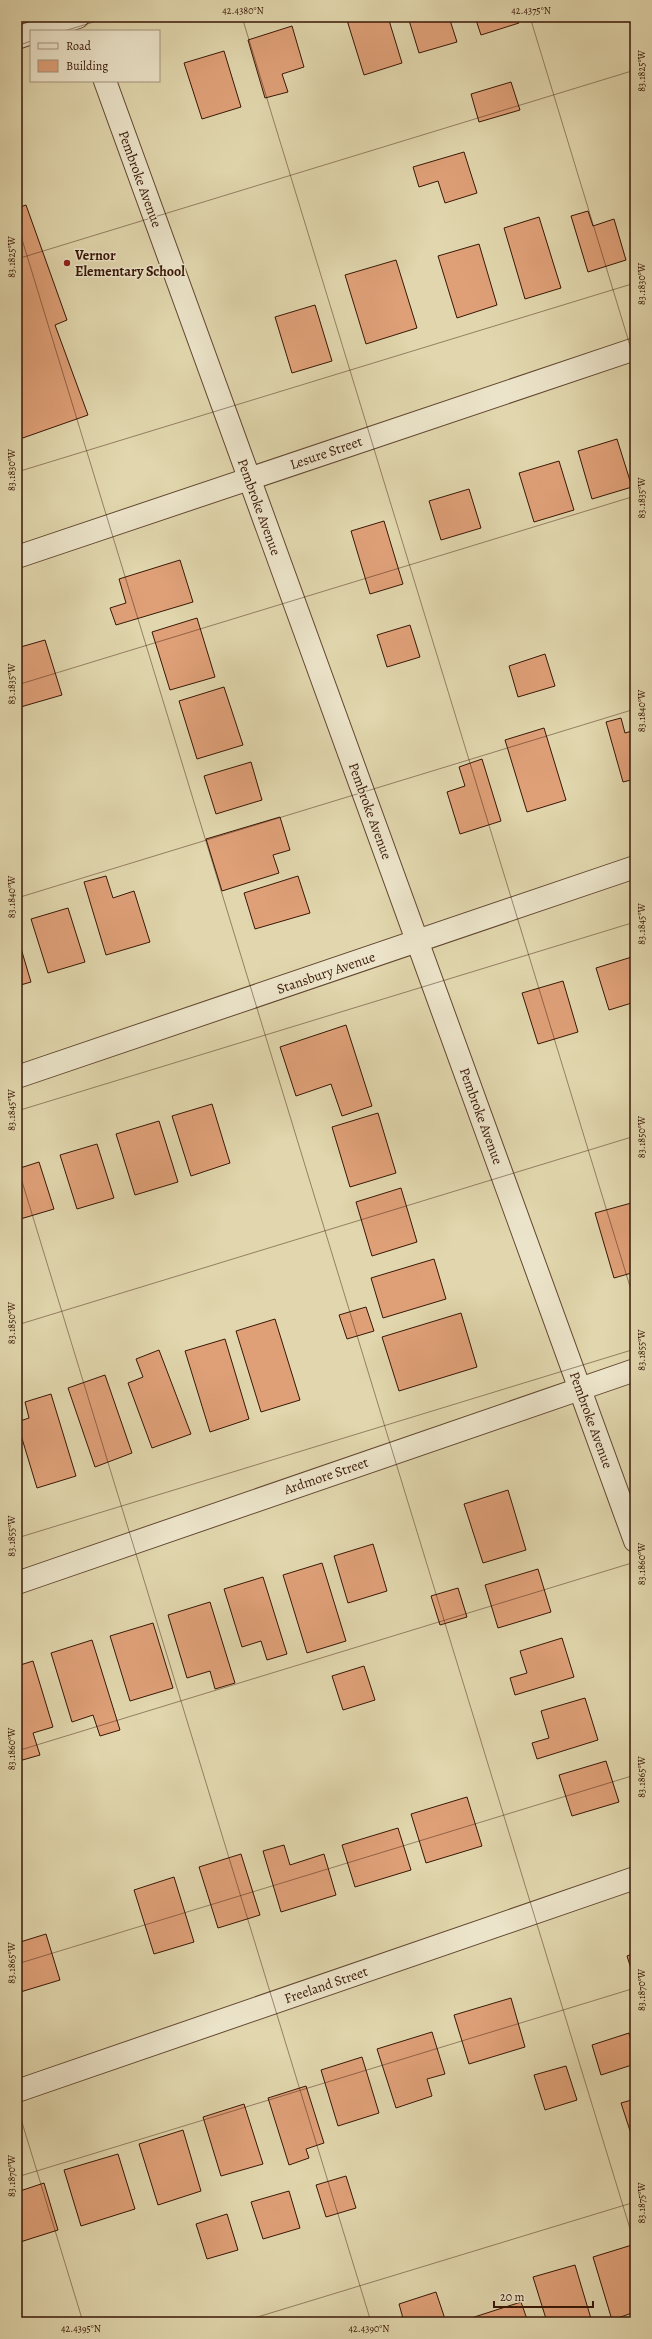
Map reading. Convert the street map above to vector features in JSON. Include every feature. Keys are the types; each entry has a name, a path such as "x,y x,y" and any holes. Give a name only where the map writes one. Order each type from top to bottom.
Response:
{"street":[{"path":"40,30 78,17"},
{"path":"82,17 87,30"},
{"path":"17,38 30,33"},
{"name":"Pembroke Avenue","path":"105,82 635,1541"},
{"name":"Lesure Street","path":"17,557 635,349"},
{"name":"Stansbury Avenue","path":"17,1077 635,867"},
{"name":"Ardmore Street","path":"17,1582 635,1370"},
{"name":"Freeland Street","path":"17,2091 635,1878"}],"building":[{"path":"346,17 388,17 402,63 364,75"},
{"path":"408,17 449,17 457,42 419,53"},
{"path":"475,17 517,17 519,23 481,35"},
{"path":"292,26 304,67 282,74 288,92 265,98 248,40"},
{"path":"224,51 241,107 202,119 184,63"},
{"path":"511,82 520,110 479,122 471,94"},
{"path":"464,152 477,193 445,203 438,181 419,187 413,167"},
{"path":"26,205 67,320 55,325 88,415 17,440 17,208"},
{"path":"588,211 593,226 614,219 626,260 588,272 571,216"},
{"path":"539,217 561,288 525,299 504,228"},
{"path":"479,244 497,305 457,318 438,256"},
{"path":"396,260 417,328 366,344 345,275"},
{"path":"315,305 332,361 292,373 275,317"},
{"path":"617,439 632,487 592,499 578,451"},
{"path":"559,461 574,510 534,522 519,473"},
{"path":"469,489 481,528 441,540 429,501"},
{"path":"384,521 403,584 370,594 351,531"},
{"path":"180,560 193,602 116,625 110,608 126,603 119,579"},
{"path":"197,618 215,677 170,690 152,632"},
{"path":"410,625 420,657 387,667 377,635"},
{"path":"45,640 62,695 17,708 17,648"},
{"path":"545,654 555,686 518,697 509,666"},
{"path":"224,687 243,745 197,759 179,701"},
{"path":"621,718 625,733 635,730 635,779 623,782 606,722"},
{"path":"544,728 566,800 527,812 505,740"},
{"path":"482,759 501,821 460,834 447,792 465,786 459,767"},
{"path":"251,762 262,800 216,814 204,776"},
{"path":"280,817 290,850 273,855 279,873 222,891 206,839"},
{"path":"106,876 113,898 134,891 150,942 106,955 84,882"},
{"path":"298,876 310,913 255,929 244,893"},
{"path":"68,908 85,962 48,973 31,919"},
{"path":"17,935 31,982 17,986"},
{"path":"635,956 635,1002 609,1010 596,968"},
{"path":"563,981 578,1032 538,1044 522,993"},
{"path":"346,1025 372,1106 342,1116 331,1084 296,1096 280,1047"},
{"path":"212,1104 230,1163 191,1176 172,1116"},
{"path":"378,1113 396,1173 350,1187 332,1127"},
{"path":"159,1121 178,1182 135,1195 116,1134"},
{"path":"97,1144 114,1198 77,1209 60,1155"},
{"path":"39,1162 54,1209 17,1220 17,1169"},
{"path":"401,1188 417,1242 372,1256 356,1202"},
{"path":"635,1202 635,1272 614,1278 595,1213"},
{"path":"434,1259 446,1299 383,1318 371,1278"},
{"path":"366,1307 374,1331 347,1339 339,1315"},
{"path":"461,1313 477,1367 399,1391 382,1337"},
{"path":"275,1319 300,1400 261,1412 236,1331"},
{"path":"225,1339 249,1419 210,1432 185,1351"},
{"path":"159,1350 191,1434 152,1448 128,1383 143,1377 136,1359"},
{"path":"105,1375 132,1453 95,1467 68,1388"},
{"path":"51,1394 76,1476 37,1488 17,1422 29,1418 25,1402"},
{"path":"508,1490 526,1550 483,1563 464,1504"},
{"path":"373,1544 387,1591 348,1603 334,1556"},
{"path":"322,1563 346,1641 307,1653 283,1575"},
{"path":"538,1569 551,1612 498,1628 485,1585"},
{"path":"263,1577 287,1654 267,1660 261,1641 242,1647 224,1589"},
{"path":"458,1588 467,1617 440,1625 431,1596"},
{"path":"210,1602 235,1683 215,1689 210,1671 187,1678 168,1615"},
{"path":"153,1623 173,1688 130,1701 110,1636"},
{"path":"562,1638 574,1677 515,1695 510,1678 527,1673 520,1651"},
{"path":"92,1640 120,1730 100,1736 93,1715 72,1722 51,1653"},
{"path":"33,1661 53,1727 33,1733 40,1755 19,1761 17,1666"},
{"path":"364,1666 375,1700 343,1710 332,1676"},
{"path":"585,1698 598,1740 537,1759 532,1743 549,1738 541,1711"},
{"path":"606,1761 619,1802 572,1816 559,1775"},
{"path":"467,1797 482,1846 426,1863 411,1814"},
{"path":"398,1828 411,1870 355,1887 342,1845"},
{"path":"284,1845 290,1865 324,1854 336,1895 281,1912 263,1851"},
{"path":"241,1854 260,1915 218,1928 199,1867"},
{"path":"174,1877 194,1942 154,1954 134,1890"},
{"path":"46,1934 60,1980 17,1993 17,1943"},
{"path":"635,1953 635,1981 627,1956"},
{"path":"511,1998 525,2047 469,2064 454,2015"},
{"path":"432,2032 445,2074 427,2079 432,2096 396,2108 377,2049"},
{"path":"629,2033 635,2055 635,2064 601,2075 592,2045"},
{"path":"362,2057 379,2113 338,2126 321,2070"},
{"path":"566,2066 577,2100 545,2110 534,2075"},
{"path":"306,2086 324,2143 306,2149 309,2158 289,2165 268,2098"},
{"path":"635,2099 635,2136 632,2137 621,2103"},
{"path":"244,2104 263,2164 221,2176 203,2117"},
{"path":"183,2130 201,2191 158,2205 139,2144"},
{"path":"118,2154 135,2209 81,2226 64,2170"},
{"path":"346,2176 356,2208 326,2217 316,2185"},
{"path":"44,2183 58,2230 17,2243 17,2192"},
{"path":"289,2191 300,2228 263,2239 251,2202"},
{"path":"227,2214 238,2250 207,2259 196,2224"},
{"path":"632,2245 635,2256 635,2312 612,2320 593,2257"},
{"path":"575,2265 592,2322 547,2322 533,2277"},
{"path":"436,2292 446,2322 404,2322 399,2304"},
{"path":"521,2302 528,2322 466,2322 465,2320"}],"place":[{"name":"Vernor Elementary School","path":"67,263"}]}
